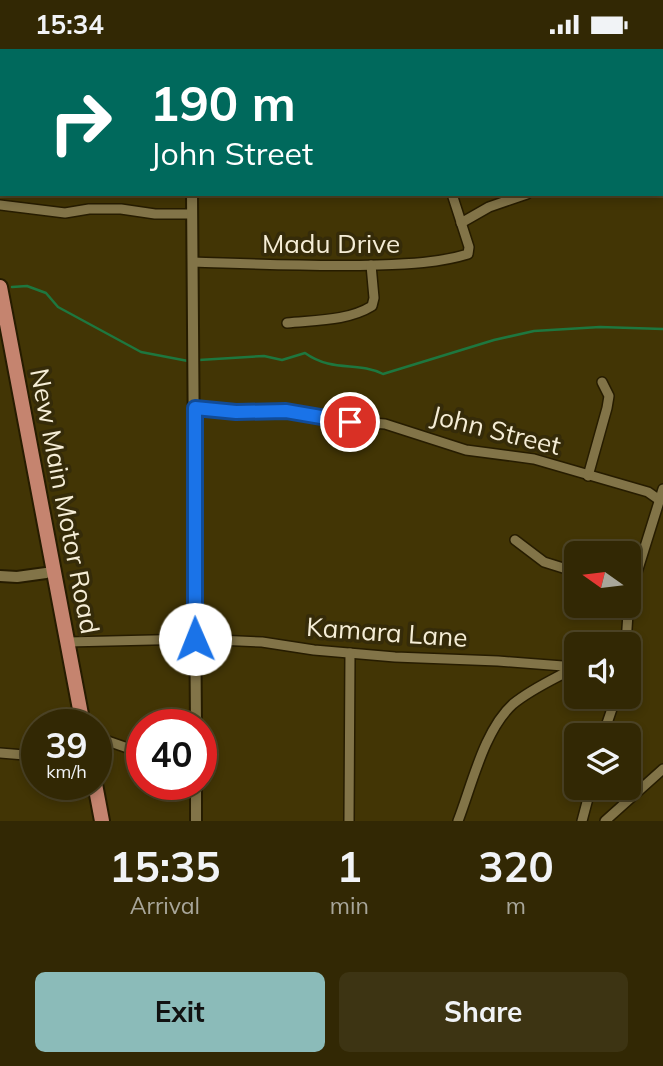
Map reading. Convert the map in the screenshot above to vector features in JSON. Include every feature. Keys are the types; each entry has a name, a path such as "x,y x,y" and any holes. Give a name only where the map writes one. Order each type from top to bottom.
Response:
{"highway":[{"name":"New Main Motor Road","path":"0,286 80,709"},
{"name":"New Main Motor Road","path":"0,330 73,709"},
{"path":"91,800 96,821"},
{"path":"98,800 102,821"}],"street":[{"path":"192,196 196,709"},
{"path":"453,196 461,223 489,207 521,196"},
{"path":"0,205 65,213 111,209 155,214 192,214"},
{"name":"Madu Drive","path":"193,262 321,267 409,264 468,254 469,247 461,223"},
{"path":"287,323 330,319 362,312 372,306 374,297 371,265"},
{"path":"588,476 598,447 609,396 602,383"},
{"name":"John Street","path":"195,408 236,412 286,411 334,420 385,424 466,450 526,457 661,494"},
{"path":"641,559 661,494"},
{"path":"515,540 544,562 564,568"},
{"path":"0,576 17,577 46,573"},
{"name":"Kamara Lane","path":"67,642 195,639 275,643 350,653 564,666"},
{"path":"349,821 350,653"},
{"path":"458,821 488,743 502,715 533,690 564,673"},
{"path":"0,753 21,755"},
{"path":"605,821 663,769"},
{"path":"195,800 196,821"},
{"path":"582,821 588,800"}],"waterway":[{"path":"12,287 27,286 46,293 58,307 141,352 188,361"},
{"path":"199,360 264,356 282,360 305,353 325,363 364,368 383,374 494,340 534,331 600,327 663,329"}],"route":[{"path":"195,639 195,408 236,412 278,410 350,422"}]}
